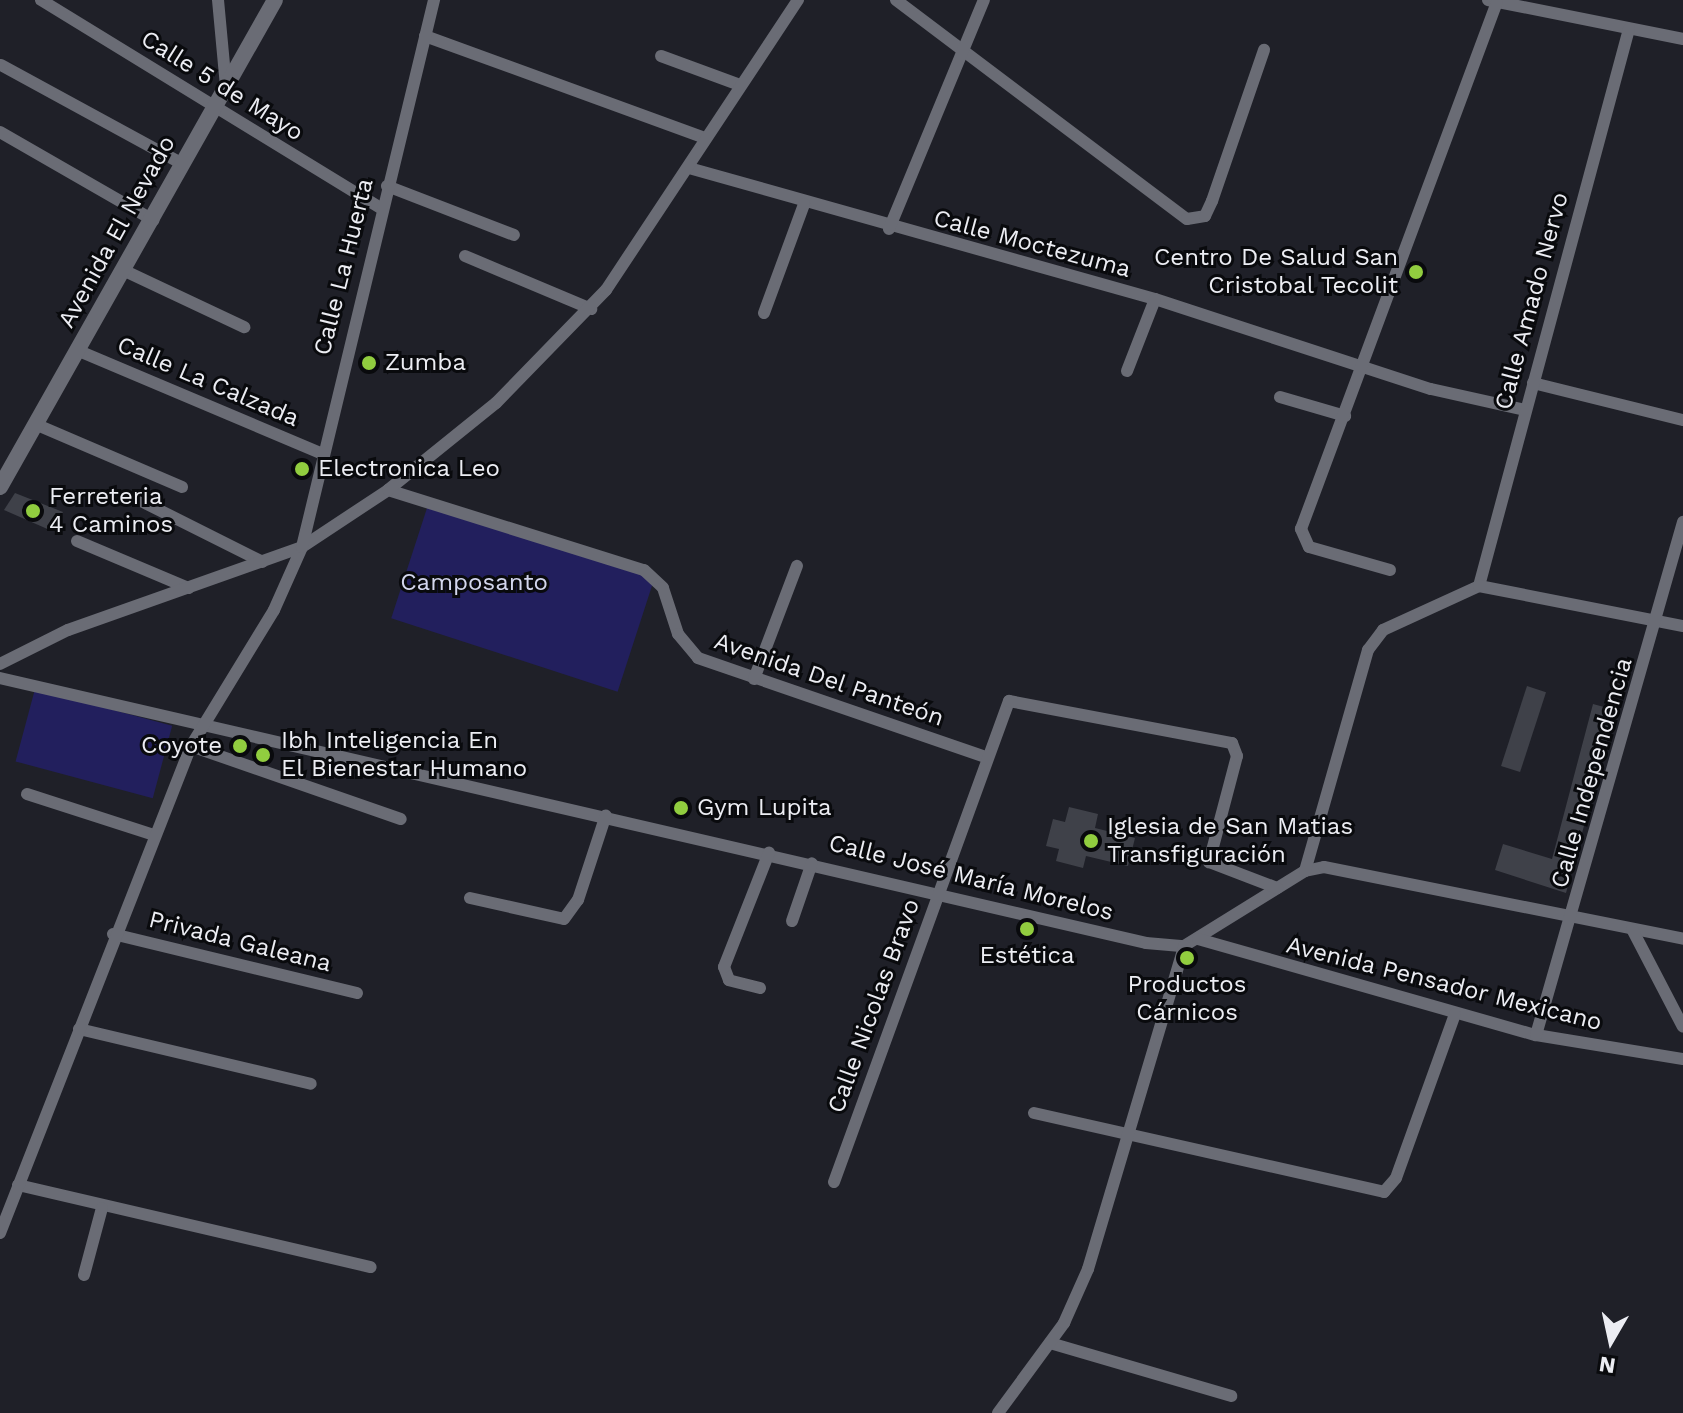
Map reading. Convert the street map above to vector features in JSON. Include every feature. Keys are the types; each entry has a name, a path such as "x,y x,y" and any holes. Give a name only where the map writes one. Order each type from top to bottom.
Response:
{"street":[{"name":"Calle 5 de Mayo","path":"41,0 381,208"},
{"path":"218,0 226,86"},
{"name":"Avenida El Nevado","path":"3,476 125,271 181,163 275,0"},
{"name":"Calle La Huerta","path":"0,1233 113,934 191,746 274,610 302,547 320,453 434,0"},
{"path":"0,664 34,643 302,547 388,490 496,403 591,309 689,168 798,0"},
{"path":"896,0 966,47 1161,204 1198,220 1212,201 1264,50"},
{"path":"889,229 984,0"},
{"path":"1390,570 1309,547 1301,529 1345,416 1492,1 1547,6 1629,29 1683,39"},
{"name":"Calle Amado Nervo","path":"1479,586 1629,29"},
{"path":"425,36 706,138"},
{"path":"661,56 740,85"},
{"path":"1,65 181,163"},
{"path":"0,132 153,220"},
{"name":"Calle Moctezuma","path":"689,168 889,229 1155,299 1362,366 1525,410"},
{"path":"387,186 514,235"},
{"path":"764,313 804,204"},
{"path":"465,256 591,309"},
{"path":"125,271 244,327"},
{"path":"1127,371 1155,299"},
{"name":"Calle La Calzada","path":"79,351 320,453"},
{"path":"1533,383 1683,420"},
{"path":"1280,397 1345,416"},
{"path":"35,424 182,487"},
{"name":"Avenida Del Panteón","path":"388,490 644,570 663,588 686,648 754,679 983,756"},
{"path":"141,501 263,562"},
{"name":"Calle Independencia","path":"1536,1035 1574,917 1683,522"},
{"path":"77,541 188,588"},
{"path":"754,679 797,566"},
{"path":"1305,871 1376,637 1479,586 1683,626"},
{"name":"Calle José María Morelos","path":"0,678 204,722 938,893 1184,946"},
{"name":"Calle Nicolas Bravo","path":"834,1182 1001,709 1024,698 1224,739 1237,756 1209,862 1277,888"},
{"path":"191,746 401,819"},
{"path":"27,794 154,835"},
{"path":"470,898 564,919 578,900 606,815"},
{"path":"760,988 729,980 724,967 769,853"},
{"path":"792,921 812,863"},
{"path":"998,1413 1050,1343 1088,1269 1134,1135 1184,946 1305,871 1341,869 1683,939"},
{"path":"1632,929 1683,1027"},
{"name":"Privada Galeana","path":"113,934 357,993"},
{"name":"Avenida Pensador Mexicano","path":"1198,939 1536,1035 1683,1059"},
{"path":"1034,1113 1359,1191 1384,1192 1396,1178 1455,1014"},
{"path":"79,1029 311,1084"},
{"path":"18,1185 102,1208 371,1267"},
{"path":"84,1275 102,1208"},
{"path":"1050,1343 1231,1396"}],"green space":[{"name":"Camposanto","path":"428,505 654,579 618,692 391,618"},
{"path":"35,689 172,726 153,798 16,761"}],"building":[{"name":"Ferreteria 4 Caminos","path":"15,493 63,512 52,531 4,510"},
{"path":"1527,686 1546,692 1520,772 1501,766"},
{"path":"1593,704 1615,710 1566,893 1495,870 1503,844 1552,859"},
{"name":"Iglesia de San Matias Transfiguración","path":"1069,807 1098,814 1095,828 1135,838 1128,866 1086,856 1083,868 1056,861 1059,849 1046,846 1053,819 1065,822"}],"place":[{"name":"Centro De Salud San Cristobal Tecolit","path":"1416,272"},
{"name":"Zumba","path":"369,363"},
{"name":"Electronica Leo","path":"302,469"},
{"name":"Ferreteria 4 Caminos","path":"33,511"},
{"name":"Coyote","path":"240,746"},
{"name":"Ibh Inteligencia En El Bienestar Humano","path":"263,755"},
{"name":"Gym Lupita","path":"681,808"},
{"name":"Iglesia de San Matias Transfiguración","path":"1091,841"},
{"name":"Estética","path":"1027,929"},
{"name":"Productos Cárnicos","path":"1187,958"}]}
